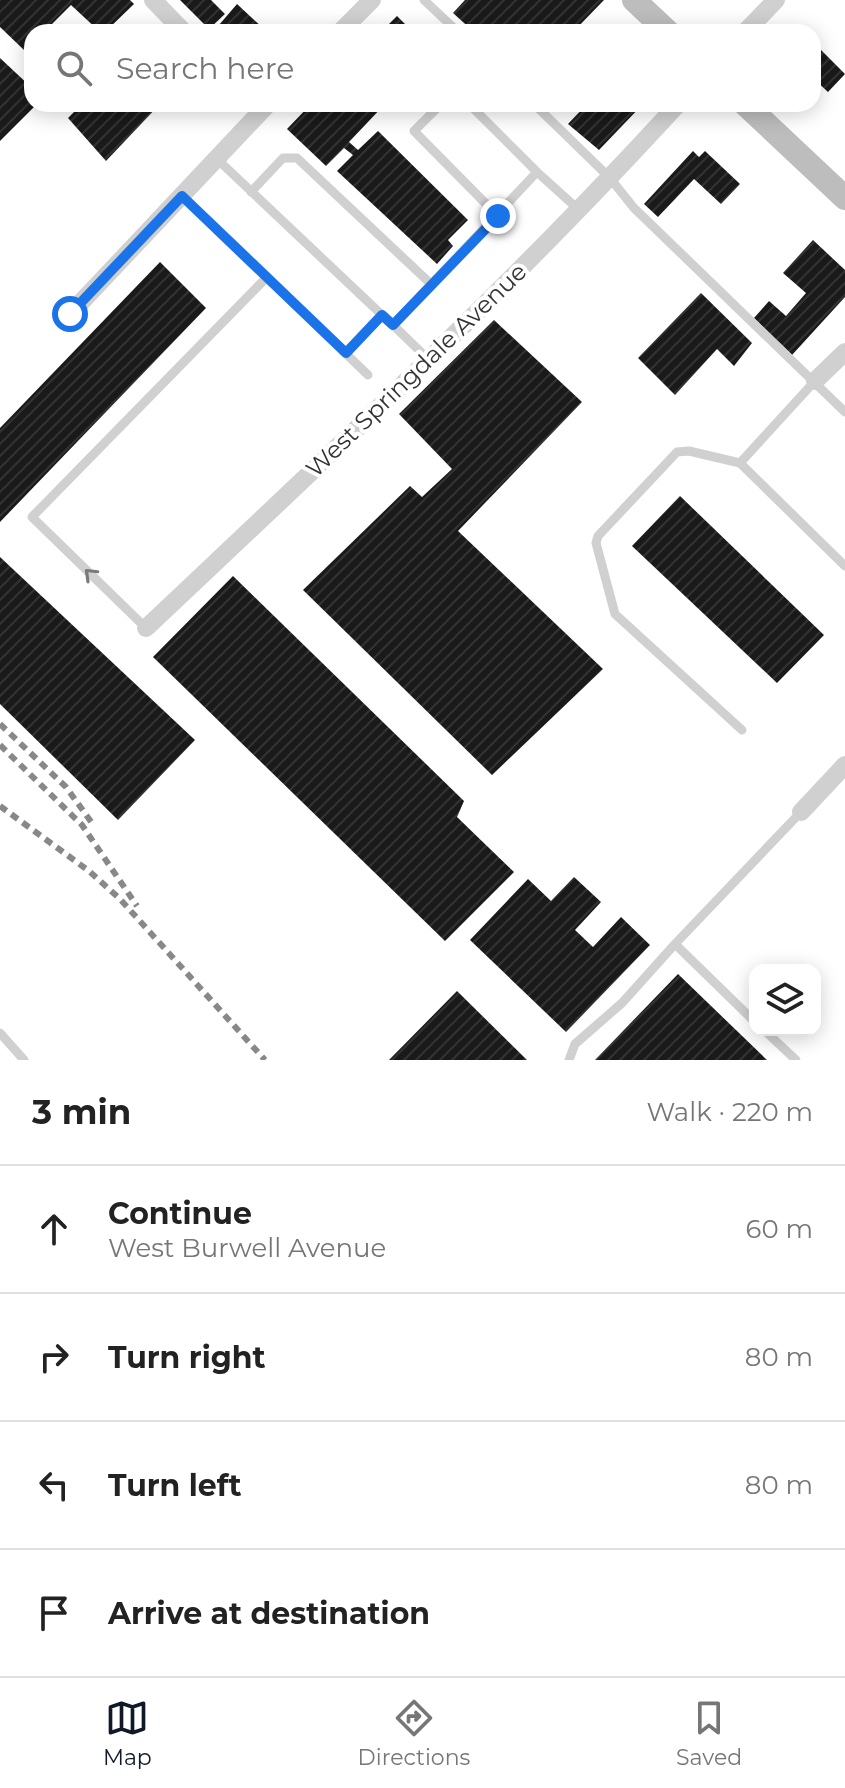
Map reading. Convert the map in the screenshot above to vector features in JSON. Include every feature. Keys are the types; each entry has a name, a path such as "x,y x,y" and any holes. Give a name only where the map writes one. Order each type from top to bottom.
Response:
{"main road":[{"path":"636,1 660,24"},
{"path":"754,112 845,198"}],"street":[{"path":"153,0 176,24"},
{"path":"348,24 372,0"},
{"path":"753,24 776,0"},
{"path":"70,314 217,159 256,112"},
{"name":"West Springdale Avenue","path":"146,628 428,359 579,210 671,112"},
{"path":"815,381 845,352"},
{"path":"801,812 845,765"}],"lane":[{"path":"424,0 450,24"},
{"path":"433,112 414,131 498,216"},
{"path":"477,112 579,210"},
{"path":"542,112 610,178 634,208 845,412"},
{"path":"251,192 283,158 297,158 432,285"},
{"path":"217,159 428,359"},
{"path":"393,325 537,172"},
{"path":"182,196 368,375"},
{"path":"146,628 32,517 267,277"},
{"path":"346,353 382,315"},
{"path":"740,463 815,381"},
{"path":"742,730 615,614 596,543 598,536 677,452 689,451 740,463 845,566"},
{"path":"569,1060 575,1044 622,1003 801,812"},
{"path":"675,944 749,1016"},
{"path":"0,1033 24,1060"},
{"path":"770,1036 796,1060"}],"building":[{"path":"0,0 130,0 134,4 113,24 91,24 71,5 52,24 24,24 24,50 0,27"},
{"path":"180,0 211,0 225,14 214,24 204,24"},
{"path":"465,0 604,0 581,24 465,24 453,13"},
{"path":"237,4 258,24 220,24"},
{"path":"397,16 405,24 389,24"},
{"path":"821,50 845,74 828,92 821,85"},
{"path":"0,58 24,80 24,112 29,112 0,141"},
{"path":"74,112 152,112 106,161 68,118"},
{"path":"303,112 377,112 349,142 358,150 378,131 468,220 448,240 453,246 437,264 337,171 353,155 344,148 326,166 287,129"},
{"path":"579,112 635,112 599,150 568,124"},
{"path":"693,151 699,157 705,151 740,184 721,204 694,179 658,217 644,204"},
{"path":"813,240 845,270 845,297 792,355 754,318 769,301 786,316 806,293 783,273"},
{"path":"160,262 206,308 0,522 0,428"},
{"path":"701,293 752,343 734,366 717,349 675,395 638,358"},
{"path":"494,320 582,402 458,531 603,669 492,775 303,590 410,486 422,497 452,469 399,414"},
{"path":"680,496 824,635 777,683 632,546"},
{"path":"0,557 195,740 118,820 0,704"},
{"path":"233,576 464,801 457,817 514,872 445,941 153,657"},
{"path":"574,877 601,902 575,930 593,947 621,917 650,945 566,1032 470,940 528,879 551,901"},
{"path":"678,974 767,1060 595,1060"},
{"path":"457,991 527,1060 389,1060"}],"railway":[{"path":"0,724 66,787 92,823"},
{"path":"0,745 82,825 137,906"},
{"path":"0,806 89,871 120,899 265,1060"}],"route":[{"path":"70,314 182,196 346,353 382,315 393,325 498,216"}]}
